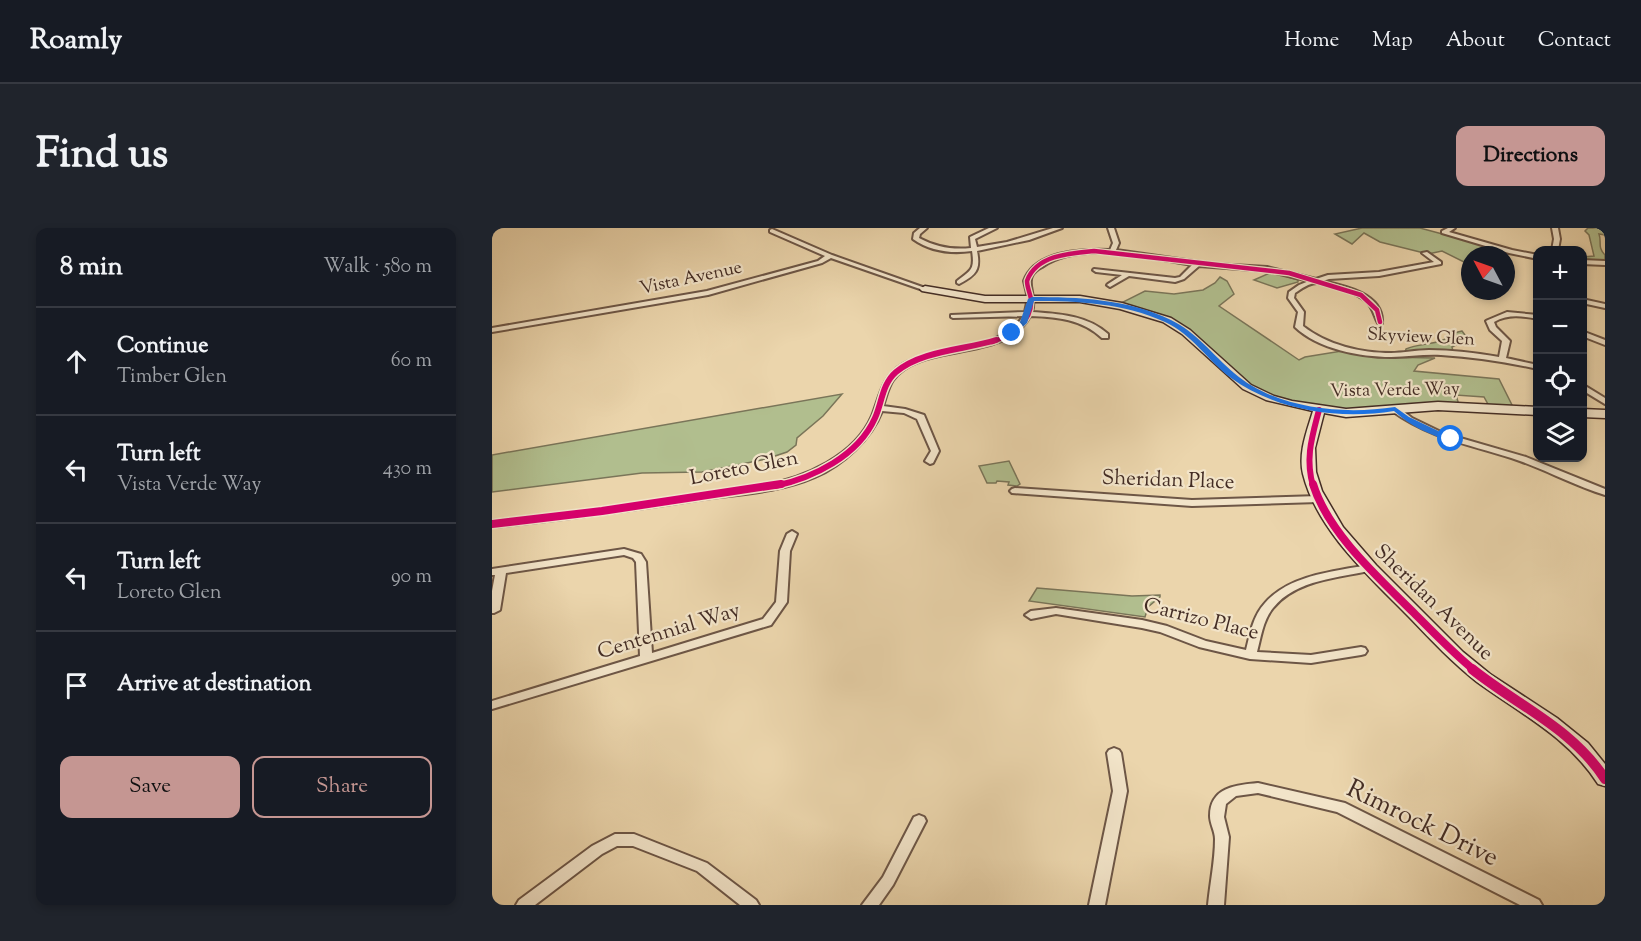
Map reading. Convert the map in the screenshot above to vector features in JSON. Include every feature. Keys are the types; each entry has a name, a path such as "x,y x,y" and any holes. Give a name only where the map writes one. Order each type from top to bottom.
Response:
{"street":[{"path":"924,228 917,233 916,239 921,243 944,249 973,249 1010,244 1059,228"},
{"path":"959,282 975,270 977,264 972,238 994,228"},
{"path":"1111,228 1116,243 1113,251 1197,264 1275,269 1313,282 1356,292 1371,301 1379,312 1380,322"},
{"path":"1452,228 1444,232 1533,257"},
{"path":"1555,228 1556,246"},
{"path":"772,231 830,256 925,289"},
{"name":"Loreto Glen","path":"492,524 562,518 786,483 814,474 838,457 866,432 873,422 888,382 897,371 915,362 1004,337 1018,329 1027,314 1032,299 1026,284 1027,278 1044,262 1064,255 1113,251"},
{"name":"Skyview Glen","path":"1425,254 1440,263 1379,274 1337,275 1313,282 1292,292 1291,298 1301,312 1299,327 1317,340 1379,354 1426,352 1502,359 1533,366"},
{"name":"Vista Avenue","path":"492,330 708,293 820,262 830,256"},
{"path":"1587,262 1605,263"},
{"path":"1096,270 1175,280 1182,278 1197,264"},
{"path":"1110,285 1128,274"},
{"name":"Vista Verde Way","path":"925,289 985,299 1080,299 1112,304 1167,320 1186,332 1247,387 1270,398 1319,410 1370,413 1438,406 1533,411"},
{"path":"1587,302 1605,306"},
{"path":"953,316 1027,314 1061,316 1101,330 1105,336"},
{"path":"1502,359 1506,340 1493,328 1490,321 1496,316 1512,314 1533,316"},
{"path":"1587,336 1604,347"},
{"path":"1587,389 1604,399"},
{"path":"878,408 905,411 921,417 935,451 930,461"},
{"path":"1395,409 1407,419 1432,432 1522,459 1605,492"},
{"name":"Sheridan Avenue","path":"1319,410 1309,444 1308,458 1312,485 1319,499 1369,568 1464,662 1573,739 1605,778"},
{"path":"1587,413 1605,414"},
{"name":"Sheridan Place","path":"1015,491 1192,502 1319,499"},
{"name":"Centennial Way","path":"492,705 767,622 781,602 784,590 785,551 792,534"},
{"path":"494,610 496,571 624,552 637,556 641,562 646,660"},
{"path":"1250,655 1261,617 1268,607 1288,590 1327,576 1369,568"},
{"name":"Carrizo Place","path":"1031,615 1056,611 1142,624 1203,644 1250,655 1311,659 1361,651"},
{"path":"1098,905 1120,791 1114,753"},
{"name":"Rimrock Drive","path":"1216,905 1222,837 1217,817 1219,802 1233,791 1258,788 1340,807 1533,905"},
{"path":"870,905 888,881 919,821"},
{"path":"524,905 597,850 615,840 634,840 702,867 751,905"}],"green space":[{"path":"1362,228 1420,228 1487,246 1461,246 1461,260 1442,251 1428,254 1380,242 1364,233 1352,244 1335,234"},
{"path":"1588,228 1605,228 1605,235 1599,234 1600,247 1605,255 1605,261 1587,259 1587,257 1594,256 1589,235 1585,231"},
{"path":"1272,272 1298,280 1298,282 1277,288 1254,280"},
{"path":"1220,277 1227,281 1234,294 1219,306 1299,360 1348,350 1385,357 1435,358 1418,365 1414,371 1499,379 1513,407 1489,406 1484,397 1456,395 1459,405 1382,409 1325,408 1274,398 1245,383 1191,331 1162,317 1121,303 1145,291 1174,294 1203,290"},
{"path":"1462,331 1468,339 1452,347 1453,352 1405,352 1406,349 1443,340"},
{"path":"842,394 823,416 797,438 796,445 787,452 766,459 702,472 642,473 492,492 492,455"},
{"path":"1009,461 1020,484 1008,485 1009,482 997,481 987,483 979,466"},
{"path":"1037,588 1132,596 1160,595 1160,597 1148,607 1145,617 1029,601"}],"cycle path":[{"path":"492,524 575,515 764,488 814,474 830,465 867,431 875,418 887,383 907,364 985,344 1016,331 1029,313 1031,298 1027,284 1030,274 1050,259 1070,253 1120,252 1214,266 1257,268 1289,273 1361,295 1377,310 1380,322"},
{"path":"1319,410 1309,448 1309,472 1315,491 1338,530 1370,568 1457,656 1484,678 1566,734 1581,747 1605,779"}],"route":[{"path":"1012,333 1023,323 1032,299 1080,299 1122,306 1167,320 1186,332 1247,387 1270,398 1319,410 1346,413 1370,413 1395,409 1407,419 1451,439"}]}
